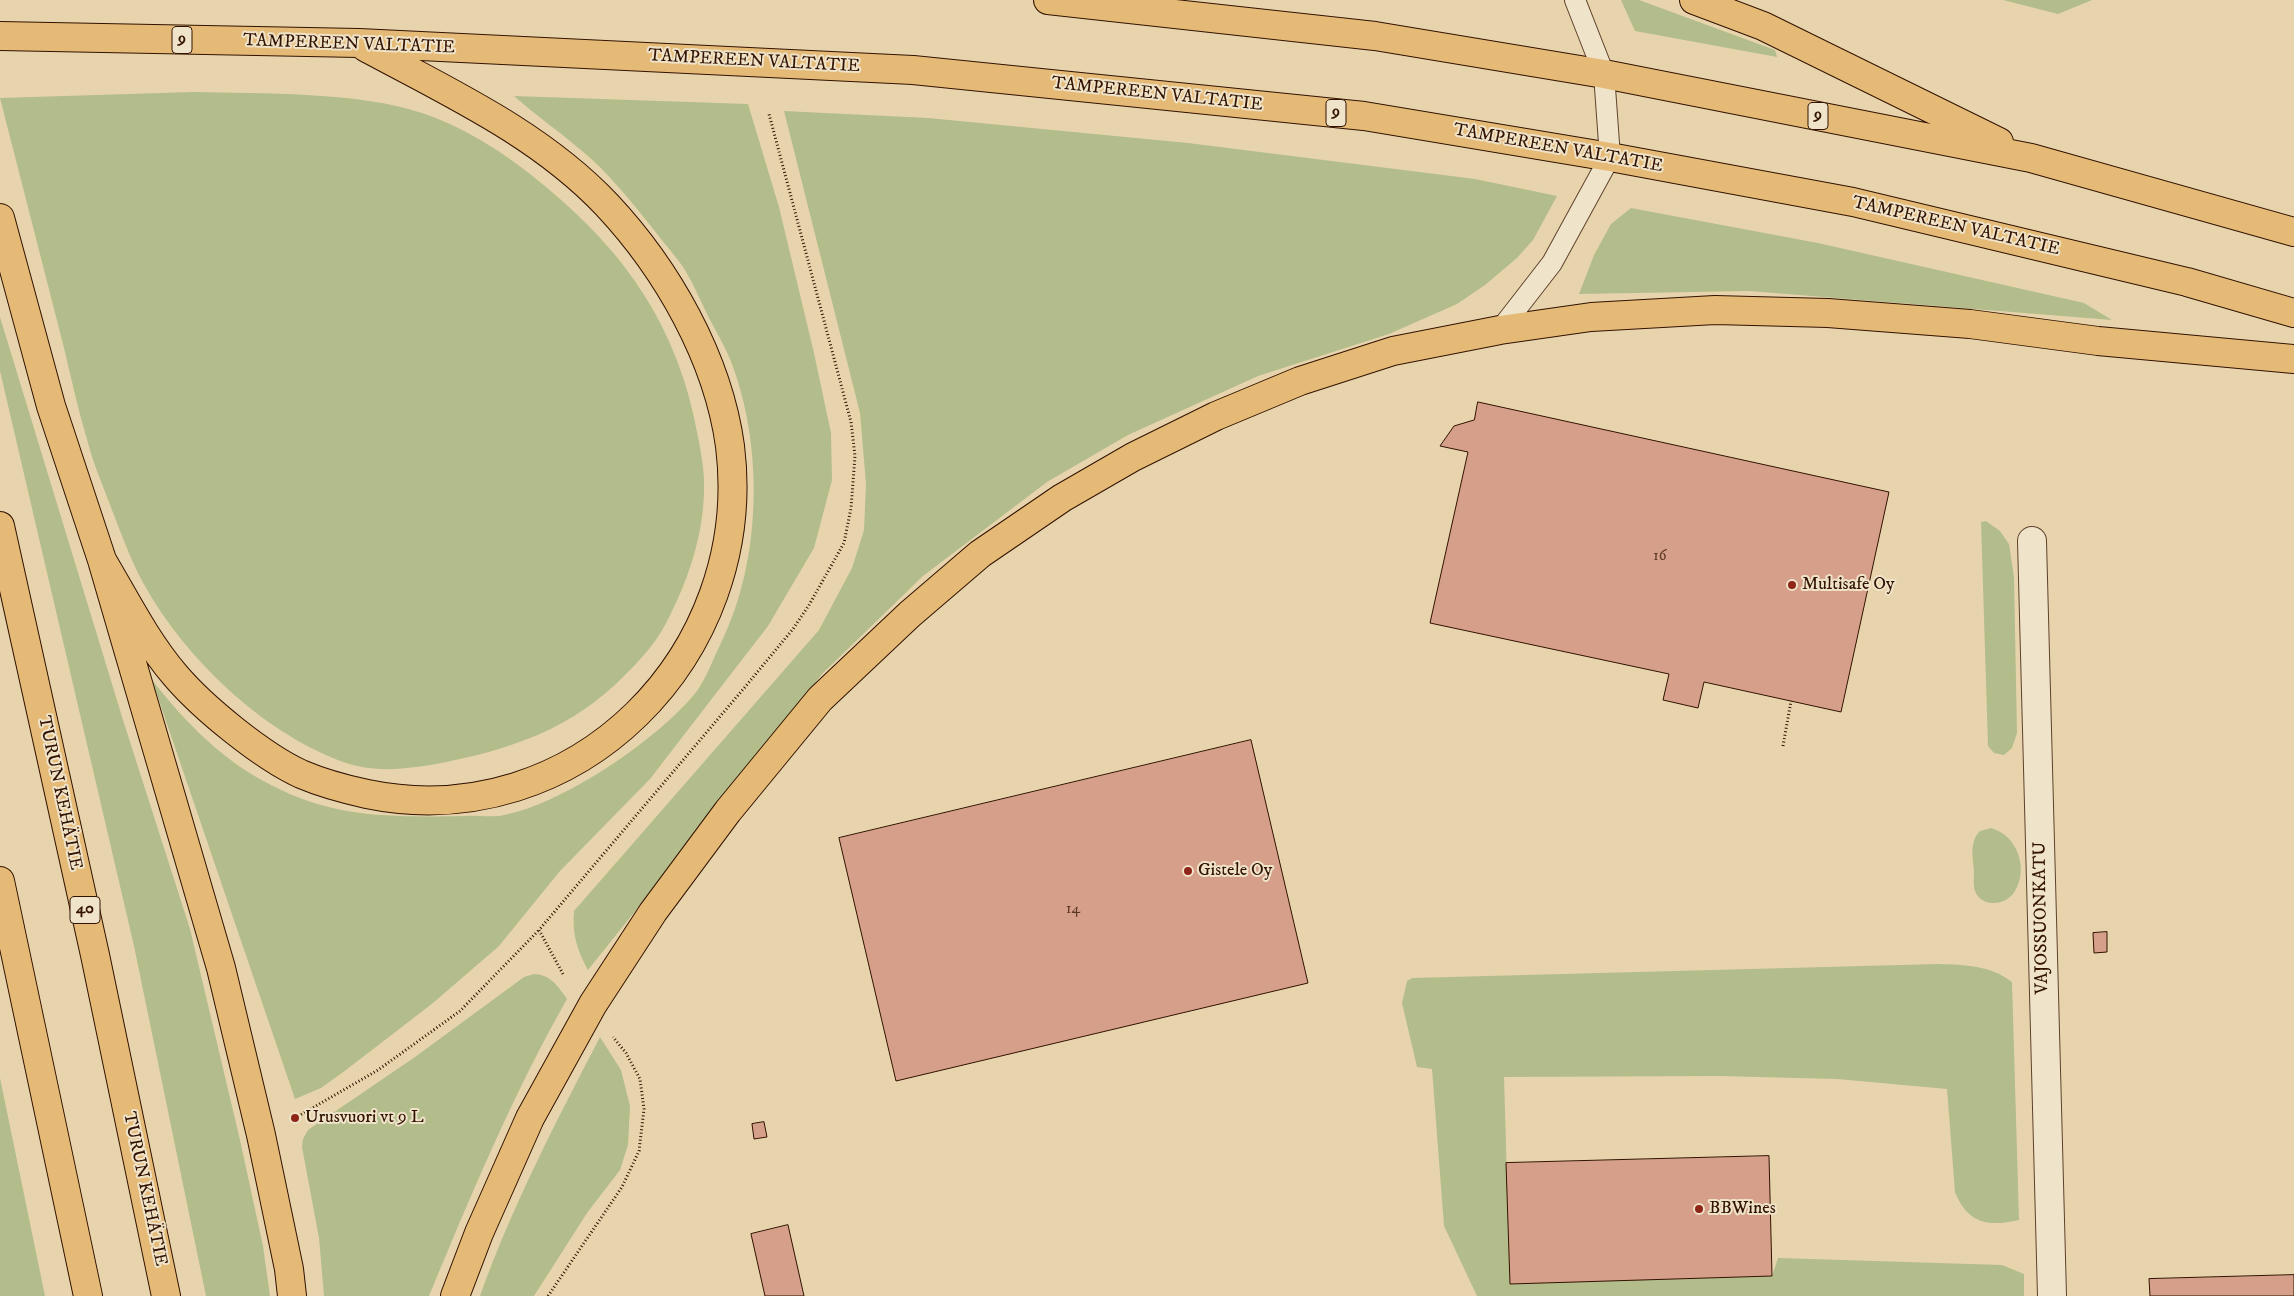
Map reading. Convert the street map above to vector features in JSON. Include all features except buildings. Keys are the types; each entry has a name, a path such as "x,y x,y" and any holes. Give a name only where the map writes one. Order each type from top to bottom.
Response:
{"highway":[{"name":"9","path":"1048,0 1375,36 1604,74 2032,158 2294,232"},
{"path":"1694,0 1763,26 2032,158"},
{"name":"TAMPEREEN VALTATIE","path":"3,36 359,44 914,70 1364,116 1610,157 1853,202 2187,282 2294,313"},
{"path":"102,560 149,640 175,675 218,717 271,756 300,773 344,788 406,800 428,802 474,797 520,786 572,764 613,735 654,696 671,677 696,632 718,579 725,546 731,494 730,453 719,400 710,371 698,341 670,286 640,243 610,209 587,186 547,152 501,121 359,44"},
{"path":"0,218 52,406 102,560 221,968 261,1135 289,1269 292,1296"},
{"path":"455,1296 479,1233 530,1118 593,1004 653,912 728,811 820,699 910,614 980,554 1062,498 1133,457 1216,416 1300,381 1393,351 1500,330 1591,317 1715,310 1828,313 1970,324 2098,341 2294,359"},
{"name":"TURUN KEHÄTIE","path":"0,526 95,955 166,1296"},
{"path":"0,881 88,1296"}],"street":[{"name":"VAJOSSUONKATU","path":"2032,541 2052,1296"}],"lane":[{"path":"1500,330 1552,263 1610,157 1604,74 1575,0"}],"path":[{"path":"1783,746 1792,701"},
{"path":"295,1118 378,1070 460,1011 539,930"},
{"path":"548,1296 622,1187 639,1151 644,1109 640,1079 626,1052 608,1033"}],"green space":[{"path":"1621,0 1639,0 1775,50 1777,57 1635,31"},
{"path":"2003,0 2092,0 2058,14"},
{"path":"193,92 341,97 399,107 442,120 473,136 518,165 575,212 601,238 644,295 662,326 677,359 697,432 703,470 704,492 697,545 686,579 672,611 656,640 626,674 606,693 562,723 515,744 436,764 402,769 380,769 346,763 317,751 288,735 260,716 234,694 186,646 166,620 149,593 129,552 90,452 0,98"},
{"path":"514,96 748,104 779,207 814,353 831,433 832,480 814,548 768,626 650,779 560,871 499,946 433,1003 346,1070 321,1088 295,1099 152,680 191,725 221,752 253,775 295,796 342,810 366,814 390,816 499,816 554,798 581,783 635,748 660,729 681,709 701,686 707,674 735,610 744,576 751,539 754,502 753,465 749,428 741,392 730,359 685,270 631,202 611,178 588,156"},
{"path":"784,111 928,118 1188,143 1475,179 1557,196 1533,240 1517,258 1485,285 1457,304 1389,334 1258,376 1128,435 1047,482 923,576 822,674 588,970 576,942 574,911 819,630 852,568 864,530 866,484 860,413"},
{"path":"1631,208 1818,243 2084,303 2112,320 1749,291 1579,294 1594,255 1611,224"},
{"path":"0,317 123,720 190,929 240,1140 263,1246 270,1296 206,1296 134,946 0,371"},
{"path":"1986,521 2000,531 2009,544 2014,577 2017,733 2012,748 2004,755 1994,753 1988,746 1981,522"},
{"path":"1991,828 2008,838 2014,846 2021,865 2021,875 2013,894 1998,903 1982,900 1975,891 1974,884 1974,840 1980,831"},
{"path":"1938,964 1986,969 2004,976 2012,982 2019,1220 1998,1223 1980,1221 1966,1211 1960,1203 1955,1192 1947,1089 1837,1079 1719,1076 1504,1077 1510,1283 1772,1276 1778,1258 2002,1265 2024,1274 2024,1296 1477,1296 1444,1226 1432,1069 1417,1067 1402,1003 1407,981 1412,978"},
{"path":"534,974 550,979 567,999 511,1108 429,1296 324,1296 319,1238 302,1147 303,1139 308,1130 415,1057 524,977"},
{"path":"600,1037 621,1070 630,1106 628,1145 620,1170 587,1213 534,1296 480,1296 520,1197"},
{"path":"0,1078 45,1296 0,1296"}],"place":[{"name":"Multisafe Oy","path":"1792,585"},
{"name":"Gistele Oy","path":"1188,871"},
{"name":"Urusvuori vt 9 L","path":"295,1118"},
{"name":"BBWines","path":"1699,1209"}]}
